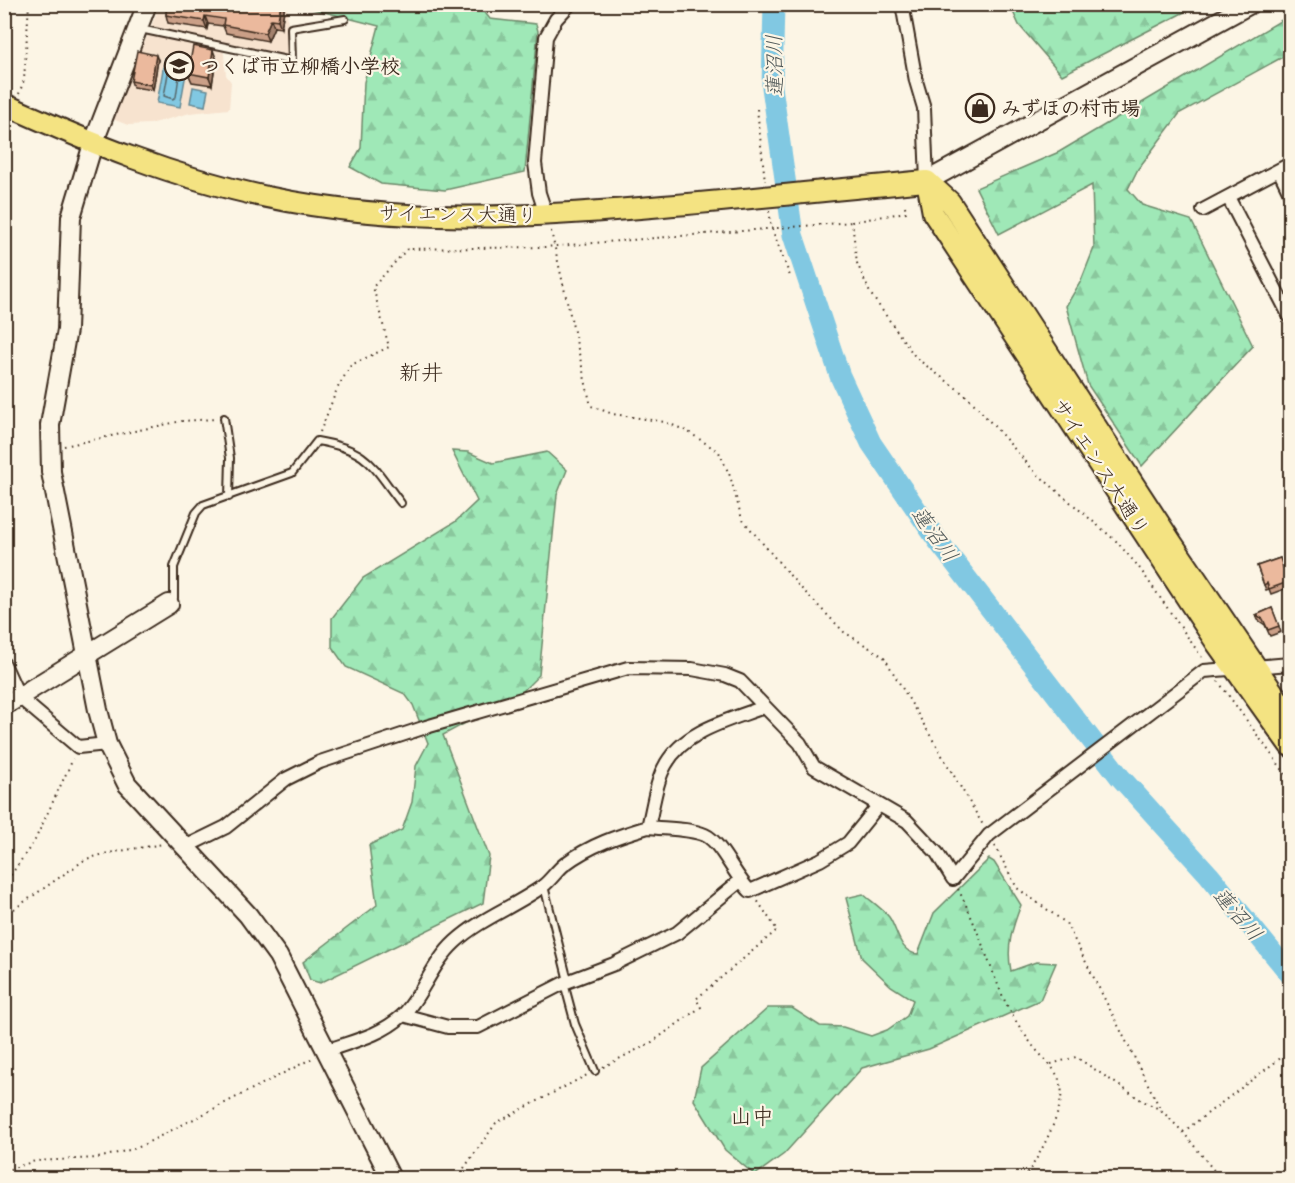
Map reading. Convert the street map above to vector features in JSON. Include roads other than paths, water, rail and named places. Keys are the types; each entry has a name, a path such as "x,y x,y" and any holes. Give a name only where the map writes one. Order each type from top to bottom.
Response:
{"main road":[{"name":"サイエンス大通り","path":"9,106 93,144 210,184 311,205 434,218 547,217 927,181 950,202 1061,375 1254,667 1290,717"},
{"name":"サイエンス大通り","path":"927,181 933,213 1233,667 1290,746"}],"street":[{"path":"147,4 93,144 71,217 67,330 50,425 50,449 59,519 87,656 107,744 127,784 248,915 278,956 328,1050 391,1179"},
{"path":"547,217 539,193 534,163 546,37 556,19 570,4"},
{"path":"902,4 916,81 924,108 927,181 1250,4"},
{"path":"1203,210 1290,164"},
{"path":"1279,170 1290,193"},
{"path":"1228,197 1290,317"},
{"path":"11,702 169,604"},
{"path":"4,664 11,702 78,747 107,744"},
{"path":"183,844 226,827 286,779 320,762 426,727 628,668 692,669 725,675 740,681 800,743 814,767 907,821 937,853 953,879 989,835 1204,670 1290,664"},
{"path":"648,827 665,765 680,744 711,727 764,707"},
{"path":"328,1050 381,1032 403,1015 434,966 454,943 489,916 544,886 562,866 604,841 648,827 706,835 750,891 820,860 848,843 878,806"},
{"path":"403,1015 448,1028 478,1027 566,982 614,964 677,933 740,881"}],"lane":[{"path":"137,28 292,61 291,28 345,19"},
{"path":"224,418 230,458 230,497"},
{"path":"169,604 174,598 174,567 196,513 203,505 292,473 317,441 339,445 364,455 401,503"},
{"path":"544,886 575,1024 595,1071"}],"water":[{"path":"165,58 188,62 180,107 157,103"},
{"path":"193,87 208,90 205,106 190,103"}],"waterway":[{"name":"蓮沼川","path":"774,4 772,87 793,235 840,376 871,443 938,541 1120,777 1209,875 1290,974"}],"place":[{"name":"つくば市立柳橋小学校","path":"179,66"},
{"name":"みずほの村市場","path":"980,108"}],"district":[{"name":"新井","path":"421,372"},
{"name":"山中","path":"752,1116"}]}
